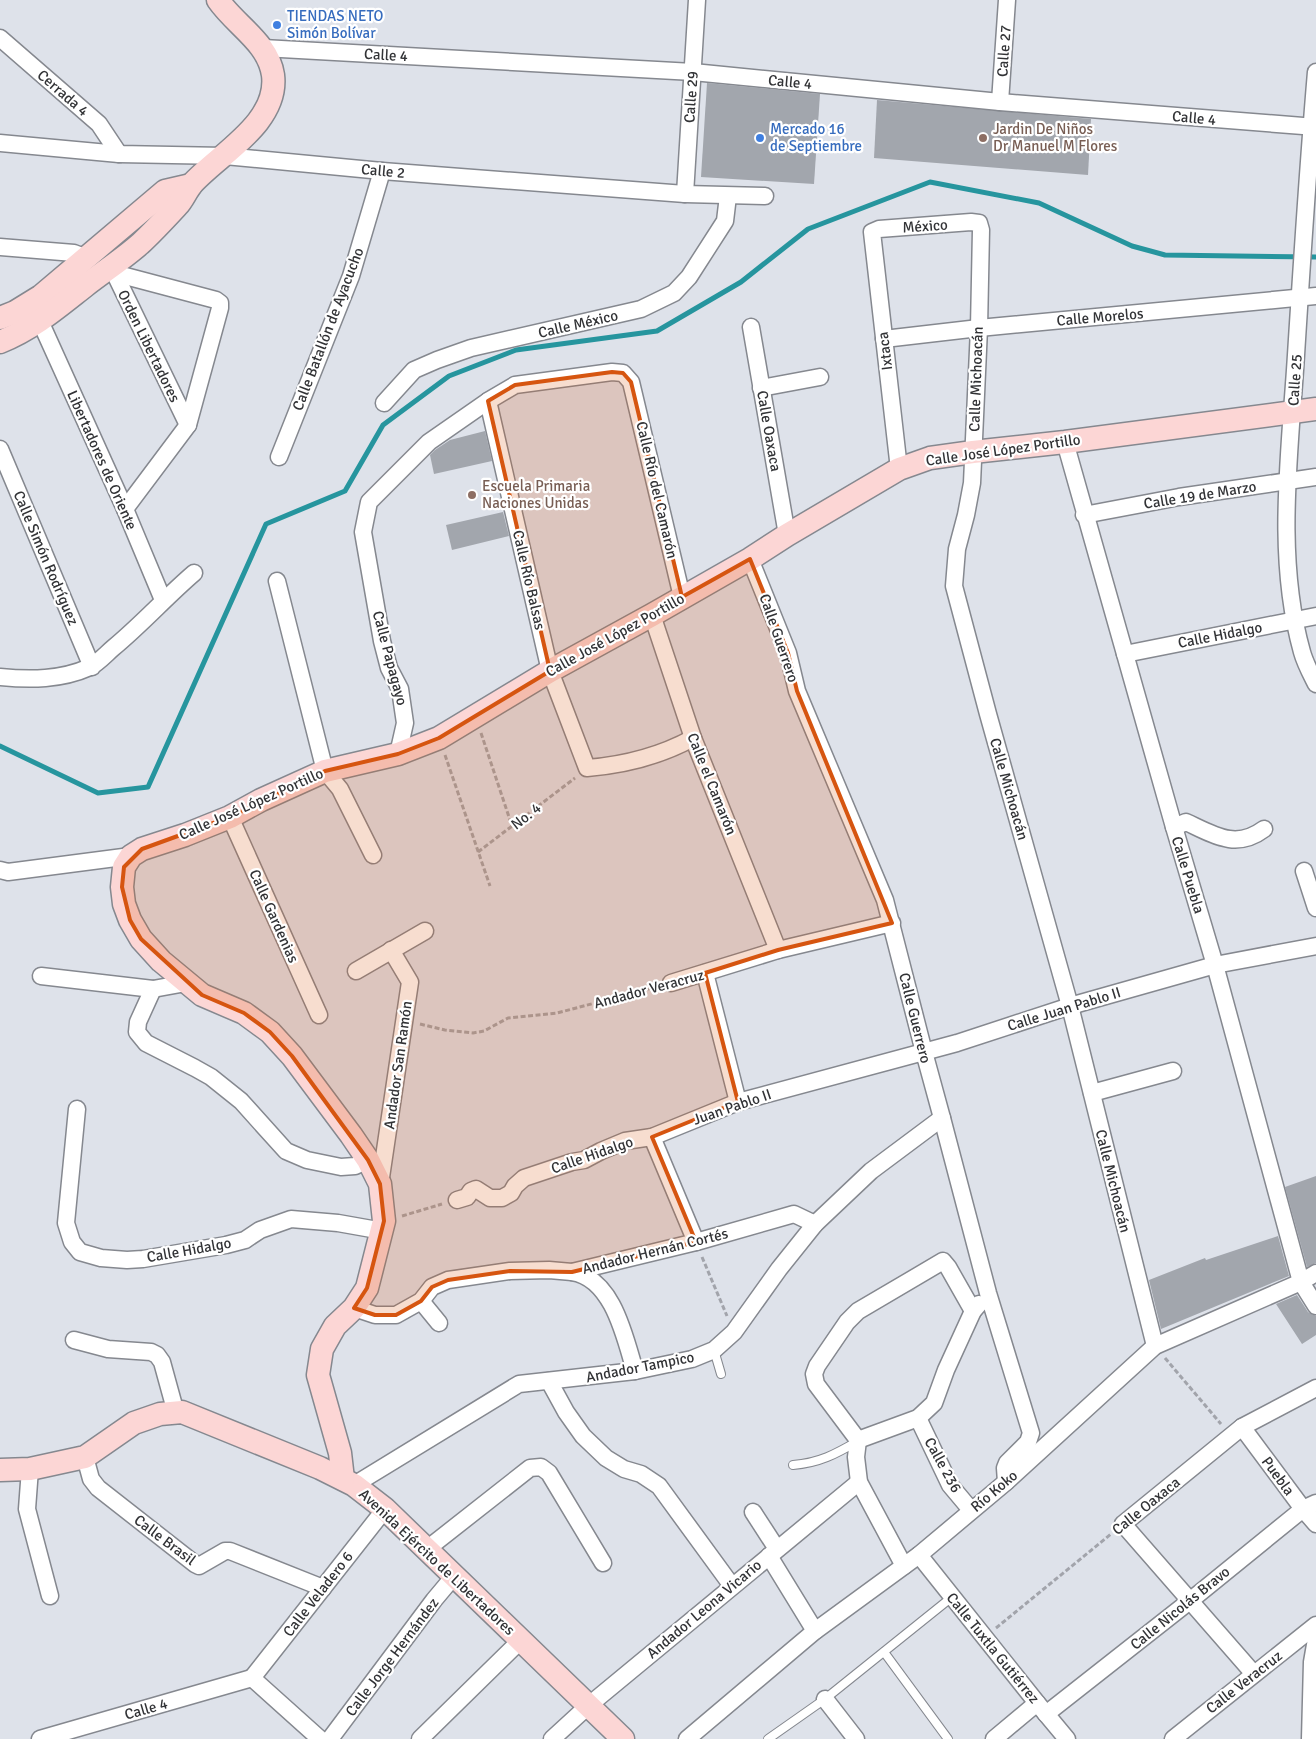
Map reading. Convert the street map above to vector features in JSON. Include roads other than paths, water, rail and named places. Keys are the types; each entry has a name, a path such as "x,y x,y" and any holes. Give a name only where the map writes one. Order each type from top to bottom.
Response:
{"street":[{"path":"0,342 21,333 40,321 112,270 166,218 179,204 191,185 214,163 225,156 258,122 272,96 273,75 264,48 225,10 218,0"},
{"name":"Calle 29","path":"685,194 698,0"},
{"name":"Calle 27","path":"1000,102 1007,0"},
{"name":"Cerrada 4","path":"0,38 99,124 119,154"},
{"name":"Calle 4","path":"264,48 693,72 1000,102 1314,127"},
{"name":"Calle 25","path":"1316,72 1314,127 1301,279 1308,297 1293,412 1288,481 1287,576 1303,654 1316,684"},
{"name":"Calle 2","path":"0,143 119,154 225,156 382,171 685,194 766,196"},
{"name":"Calle Batallón de Ayacucho","path":"279,456 351,276 382,171"},
{"path":"0,318 15,312 41,296 166,191 191,185"},
{"name":"Calle México","path":"384,403 414,370 437,360 471,348 641,309 674,293 689,277 725,221 728,196"},
{"name":"México","path":"872,232 916,226 978,223"},
{"name":"Calle Michoacán","path":"978,223 981,230 979,328 972,483 957,550 954,586 1070,1006 1155,1346"},
{"name":"Ixtaca","path":"872,232 899,469"},
{"path":"0,247 74,253 87,258"},
{"path":"112,270 216,300 220,303 188,425 125,509"},
{"name":"Orden Libertadores","path":"112,270 188,425"},
{"name":"Calle Morelos","path":"884,339 979,328 1308,297"},
{"name":"Libertadores de Oriente","path":"40,321 125,509 163,600"},
{"name":"Calle Oaxaca","path":"751,328 787,534"},
{"name":"Calle Río del Camarón","path":"488,401 515,385 612,372 623,373 631,382 682,597"},
{"path":"761,388 820,377"},
{"name":"Calle Papagayo","path":"398,754 405,723 400,689 389,668 382,640 363,532 369,502 428,442 488,401"},
{"name":"Calle Río Balsas","path":"488,401 550,671"},
{"name":"Calle José López Portillo","path":"131,856 142,849 185,835 230,816 325,771 398,754 439,738 550,671 652,615 899,469 930,458 1316,409"},
{"name":"Calle Puebla","path":"1065,442 1084,515 1215,965 1301,1282 1316,1306"},
{"name":"Calle Simón Rodríguez","path":"0,450 92,667"},
{"name":"Calle 19 de Marzo","path":"1084,515 1179,497 1316,477"},
{"name":"Calle Guerrero","path":"750,558 788,653 797,691 885,900 892,923 988,1293 1031,1433 1028,1442 1007,1463 1005,1468 1006,1482"},
{"path":"0,677 27,680 65,676 92,667 131,634 163,600 194,573"},
{"path":"277,581 325,771 340,789 373,856"},
{"name":"Calle el Camarón","path":"652,615 693,738 778,950"},
{"name":"Calle Hidalgo","path":"1124,654 1316,616"},
{"path":"550,671 587,768 616,766 634,761 693,738"},
{"name":"Calle Gardenias","path":"230,816 319,1015"},
{"path":"1174,827 1186,822 1222,839 1238,840 1256,835 1264,829"},
{"path":"0,870 8,872 131,856"},
{"path":"131,856 124,867 122,887 124,904 130,920 141,939 161,961 202,995 244,1013 270,1032 292,1056 368,1160 380,1184 383,1226 367,1288 354,1308 335,1326 322,1349 318,1375 349,1482"},
{"path":"1304,871 1316,908"},
{"name":"Andador Veracruz","path":"672,983 778,950 892,923"},
{"path":"356,971 425,931"},
{"name":"Calle Juan Pablo II","path":"814,1082 957,1043 1070,1006 1215,965 1316,946"},
{"name":"Andador San Ramón","path":"380,1184 410,982 391,950"},
{"path":"705,973 738,1102"},
{"path":"42,976 153,988 186,983"},
{"path":"153,988 138,1022 137,1032 146,1043 180,1059 211,1077 241,1101 286,1151 307,1160 341,1167 355,1166 368,1160"},
{"path":"1092,1093 1173,1071"},
{"name":"Juan Pablo II","path":"652,1136 738,1102 814,1082"},
{"name":"Calle Hidalgo","path":"77,1109 66,1223 72,1242 80,1252 101,1258 143,1259 245,1240 260,1230 291,1219 383,1226"},
{"name":"Andador Tampico","path":"349,1482 519,1384 634,1371 692,1359 714,1350 734,1332 779,1269 815,1224 871,1171 942,1118"},
{"path":"652,1136 696,1242"},
{"name":"Calle Hidalgo","path":"457,1200 467,1196 476,1189 490,1198 502,1198 511,1193 515,1186 524,1178 572,1162 584,1160 601,1150 625,1141 652,1136"},
{"name":"Andador Hernán Cortés","path":"354,1308 375,1316 396,1315 421,1300 432,1287 448,1280 510,1272 549,1270 572,1272 696,1242 794,1214 815,1224"},
{"path":"904,1566 859,1482 856,1457 858,1440 816,1384 814,1374 817,1366 847,1322 858,1311 943,1261 973,1311"},
{"path":"572,1272 596,1281 610,1302 621,1327 634,1371"},
{"name":"Río Koko","path":"687,1739 815,1631 919,1555 1006,1482 1155,1346 1301,1282 1316,1272"},
{"path":"858,1440 918,1418 934,1403 946,1370 973,1311 988,1293"},
{"path":"421,1300 439,1323"},
{"path":"74,1340 108,1349 151,1352 157,1355 162,1362 176,1413"},
{"path":"550,1381 566,1412 583,1436 606,1458 624,1469 641,1474 659,1486 732,1586"},
{"name":"Calle Oaxaca","path":"1191,1600 1123,1524 1237,1432 1316,1388"},
{"name":"Avenida Ejército de Libertadores","path":"0,1470 30,1469 85,1457 134,1423 160,1414 182,1412 320,1468 349,1482 385,1509 622,1739"},
{"name":"Calle 236","path":"918,1418 950,1484 971,1510"},
{"name":"Puebla","path":"1237,1432 1309,1506 1316,1524"},
{"name":"Calle Brasil","path":"85,1457 91,1479 98,1488 195,1564 199,1566 224,1551 230,1551 323,1588"},
{"path":"427,1549 530,1468 541,1467 549,1473 603,1563"},
{"path":"30,1469 27,1509 50,1596"},
{"name":"Andador Leona Vicario","path":"552,1739 588,1706 859,1482"},
{"name":"Calle Nicolás Bravo","path":"994,1739 1041,1709 1191,1600 1309,1506"},
{"name":"Calle Veladero 6","path":"252,1678 385,1509"},
{"path":"753,1512 815,1631"},
{"name":"Calle Tuxtla Gutiérrez","path":"919,1555 1041,1709 1068,1739"},
{"name":"Calle Jorge Hernández","path":"330,1739 434,1600 455,1576"},
{"path":"1191,1600 1254,1674"},
{"name":"Calle Veracruz","path":"1173,1739 1316,1625"},
{"path":"1310,1739 1311,1677 1316,1639"},
{"path":"420,1739 521,1640"},
{"path":"252,1678 302,1733 320,1739"},
{"name":"Calle 4","path":"40,1739 252,1678"},
{"path":"824,1699 856,1739"}],"lane":[{"path":"714,1350 722,1374"},
{"path":"793,1465 829,1458 858,1440"},
{"path":"768,1739 824,1699 952,1597"},
{"path":"884,1652 948,1739"}],"waterway":[{"path":"0,746 98,793 148,787 266,524 345,491 383,425 449,376 516,350 657,331 741,282 808,229 930,182 1039,203 1132,246 1165,255 1316,257"}],"place":[{"name":"TIENDAS NETO Simón Bolívar","path":"277,25"},
{"name":"Mercado 16 de Septiembre","path":"760,138"},
{"name":"Jardin De Niños Dr Manuel M Flores","path":"983,138"},
{"name":"Escuela Primaria Naciones Unidas","path":"472,495"}]}
